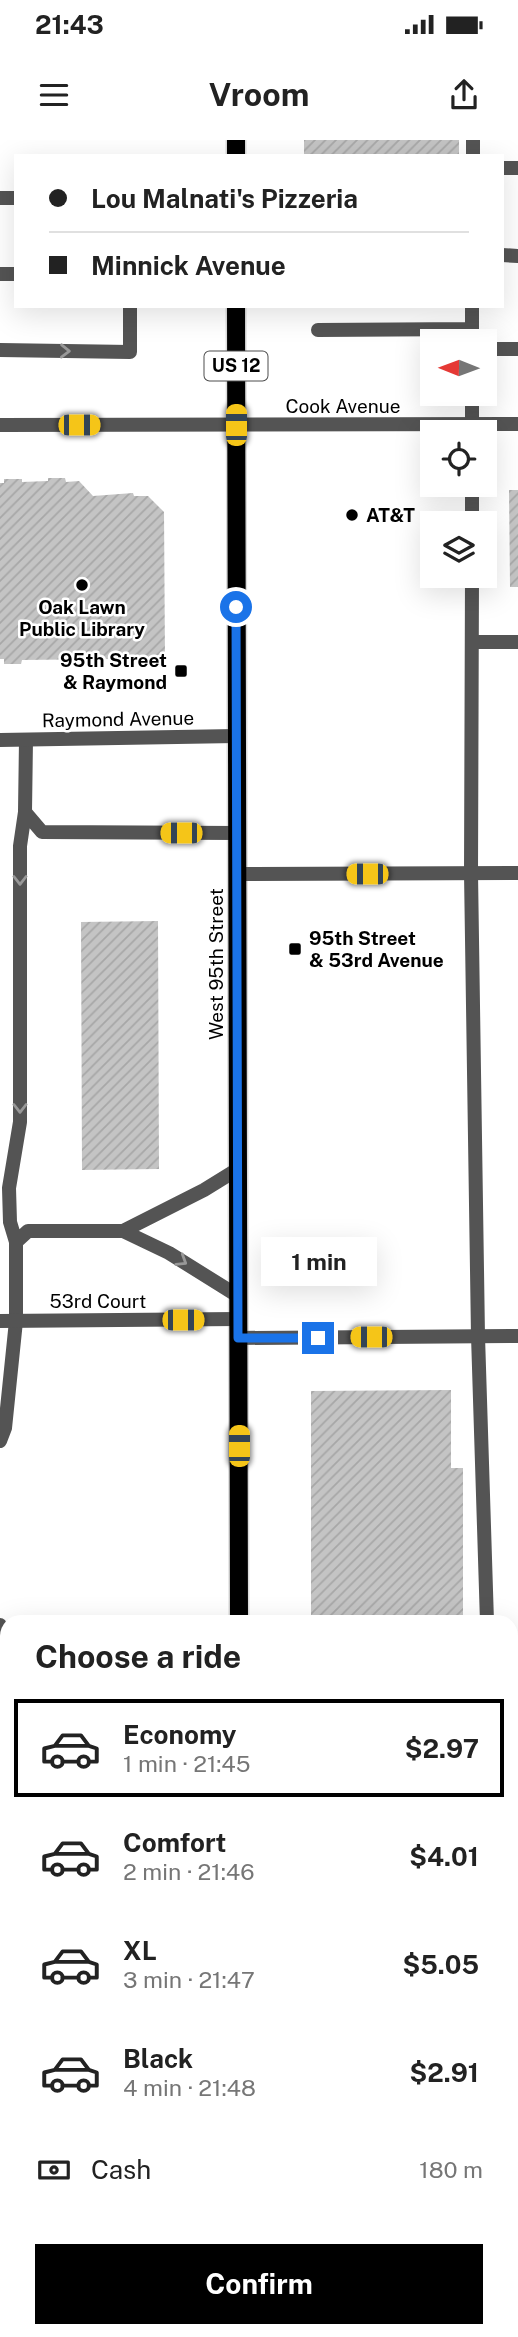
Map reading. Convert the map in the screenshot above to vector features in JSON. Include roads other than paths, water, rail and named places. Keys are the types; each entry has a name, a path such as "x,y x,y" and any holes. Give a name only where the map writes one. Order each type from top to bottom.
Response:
{"main road":[{"name":"West 95th Street","path":"236,308 239,1615"}],"street":[{"path":"0,350 130,352 130,308"},
{"path":"472,308 472,329"},
{"path":"318,330 420,333"},
{"path":"497,349 518,349"},
{"name":"Cook Avenue","path":"497,426 518,424"},
{"name":"Cook Avenue","path":"0,425 420,427"},
{"path":"472,588 471,873 478,1336 487,1615"},
{"path":"472,642 518,642"},
{"name":"Raymond Avenue","path":"0,740 236,736"},
{"path":"0,1441 5,1428 16,1321 16,1242 10,1222 9,1188 20,1122 20,846 25,813 26,740"},
{"path":"25,813 42,832 236,833"},
{"path":"236,874 518,873"},
{"path":"123,1231 193,1196 237,1169"},
{"path":"16,1242 28,1231 123,1231 169,1253 238,1296"},
{"name":"53rd Court","path":"0,1321 238,1319"},
{"path":"238,1338 518,1336"}],"place":[{"name":"AT&T","path":"352,515"},
{"name":"Oak Lawn Public Library","path":"82,585"},
{"name":"95th Street & Raymond","path":"181,671"},
{"name":"95th Street & 53rd Avenue","path":"295,949"}]}
